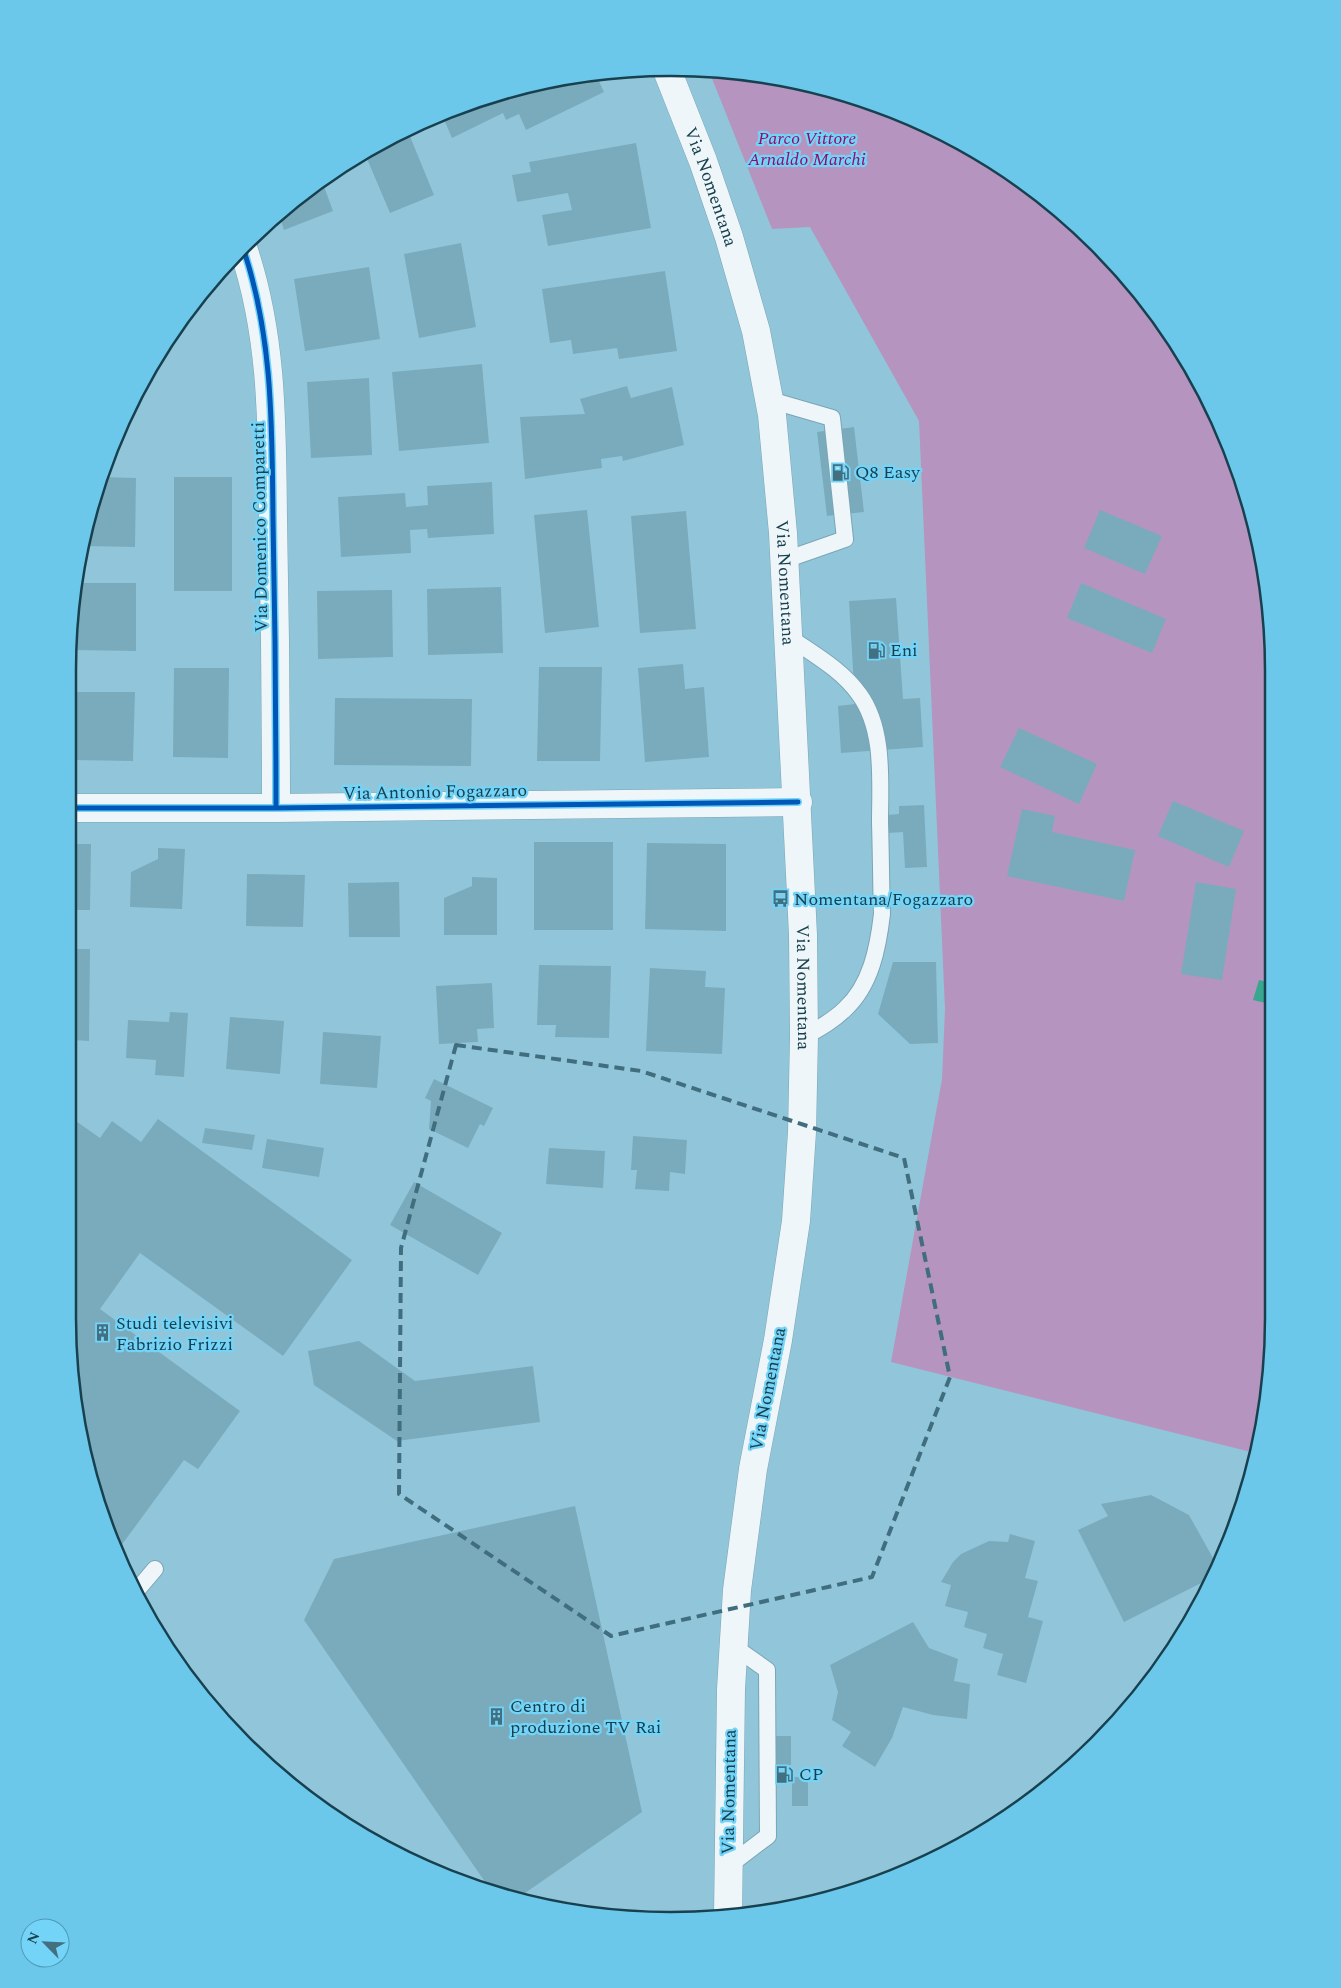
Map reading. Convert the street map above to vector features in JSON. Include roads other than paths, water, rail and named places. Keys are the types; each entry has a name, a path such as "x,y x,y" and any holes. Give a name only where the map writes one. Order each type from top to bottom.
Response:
{"main road":[{"name":"Via Nomentana","path":"669,76 703,161 729,237 754,324 770,400 779,480 789,636 804,935 804,1038 801,1142 796,1221 778,1340 752,1468 740,1559 733,1646 727,1867 728,1909"},
{"name":"Via Domenico Comparetti","path":"245,256 262,320 271,401 276,662 276,808"},
{"name":"Via Antonio Fogazzaro","path":"76,808 276,808 798,802"}],"lane":[{"path":"770,400 832,418 845,539 784,560"},
{"path":"789,636 837,670 860,694 869,710 875,732 879,772 882,914 880,934 872,967 857,996 845,1009 804,1038"},
{"path":"141,1585 154,1569"},
{"path":"727,1867 768,1836 768,1670 733,1646"}],"place":[{"name":"Q8 Easy","path":"841,472"},
{"name":"Eni","path":"876,650"},
{"name":"Nomentana/Fogazzaro","path":"780,899"},
{"name":"Studi televisivi Fabrizio Frizzi","path":"102,1333"},
{"name":"Centro di produzione TV Rai","path":"496,1716"},
{"name":"CP","path":"785,1774"}],"park label":[{"name":"Parco Vittore Arnaldo Marchi","path":"807,148"}]}
